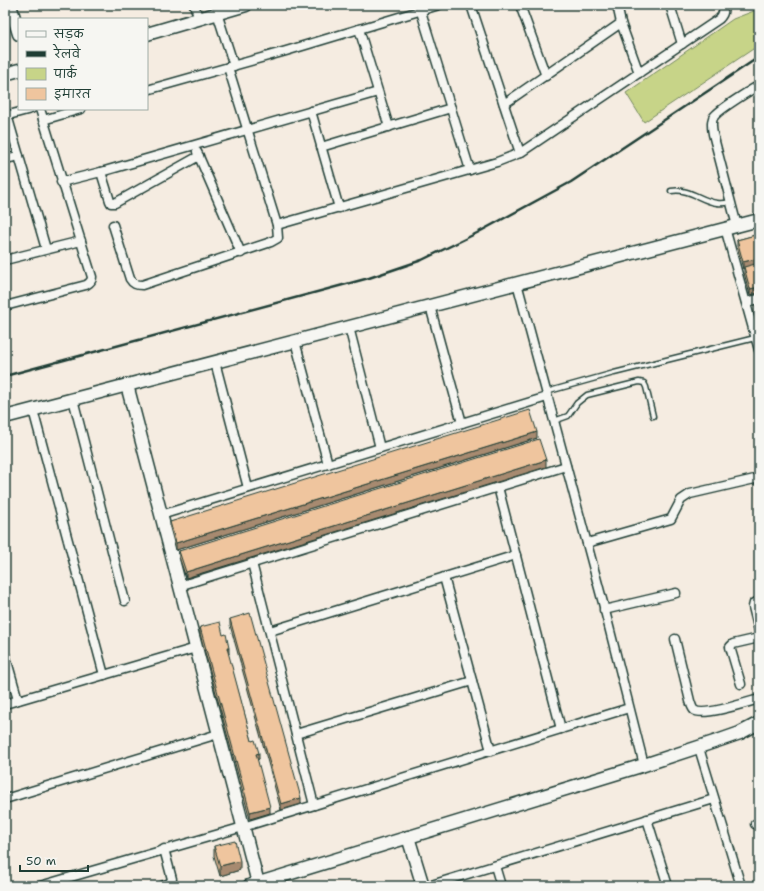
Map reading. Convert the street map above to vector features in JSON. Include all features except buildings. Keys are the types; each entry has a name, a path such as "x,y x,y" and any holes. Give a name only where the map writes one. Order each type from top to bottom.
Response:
{"street":[{"path":"5,7 11,5 18,30"},
{"path":"194,5 199,18"},
{"path":"148,90 359,29 420,8 439,5"},
{"path":"471,5 520,153"},
{"path":"520,5 546,76"},
{"path":"616,5 639,73"},
{"path":"670,5 682,44"},
{"path":"277,225 470,170 520,153 719,19 723,16 724,12 722,5"},
{"path":"148,34 241,6"},
{"path":"420,8 470,170"},
{"path":"113,226 130,279 138,285 142,285 242,252 278,238 277,225 247,130 217,13"},
{"path":"504,104 621,23"},
{"path":"359,29 389,127"},
{"path":"5,74 18,70"},
{"path":"759,85 719,111 714,117 712,124 712,134 731,202 731,227 746,302 759,350"},
{"path":"61,182 101,172 378,92"},
{"path":"321,147 451,108"},
{"path":"27,110 6,116 46,249"},
{"path":"5,306 86,285 90,282 92,277 61,182 40,110"},
{"path":"43,120 78,110"},
{"path":"311,111 339,208"},
{"path":"194,145 242,252"},
{"path":"5,159 19,156"},
{"path":"101,172 110,201 115,203 199,156"},
{"path":"5,417 759,220"},
{"path":"5,260 81,241"},
{"path":"517,283 644,765"},
{"path":"746,302 759,298"},
{"path":"430,306 462,423"},
{"path":"349,327 380,448"},
{"path":"295,341 328,464"},
{"path":"215,362 248,488"},
{"path":"127,385 243,827 253,885 699,748 740,733 759,723"},
{"path":"161,515 462,423 547,394"},
{"path":"73,399 125,601"},
{"path":"33,410 104,675"},
{"path":"180,586 566,466"},
{"path":"586,543 671,519 681,500 690,494 759,478"},
{"path":"498,487 561,729"},
{"path":"270,630 516,555"},
{"path":"252,563 314,805"},
{"path":"444,577 491,751"},
{"path":"604,610 676,593"},
{"path":"759,602 754,603 753,607 759,631"},
{"path":"741,684 730,647 733,644 759,638"},
{"path":"675,639 690,702 694,710 706,712 728,708 759,699"},
{"path":"5,704 196,648"},
{"path":"5,654 18,700"},
{"path":"296,734 472,681"},
{"path":"40,886 243,827 629,708"},
{"path":"5,799 218,734"},
{"path":"699,748 741,886"},
{"path":"428,886 714,799"},
{"path":"647,819 668,886"},
{"path":"408,837 423,886"},
{"path":"162,886 170,883 172,879 164,849"},
{"path":"495,866 501,886"}],"lane":[{"path":"671,191 680,190 691,192 718,204 731,202"},
{"path":"547,394 614,373 756,338"},
{"path":"554,421 568,416 577,403 587,395 639,382 644,384 646,387 653,416"}],"green space":[{"path":"759,9 759,45 644,122 626,93 733,19"}],"railway":[{"path":"5,376 369,278 422,260 477,233 571,182 759,57"}]}
